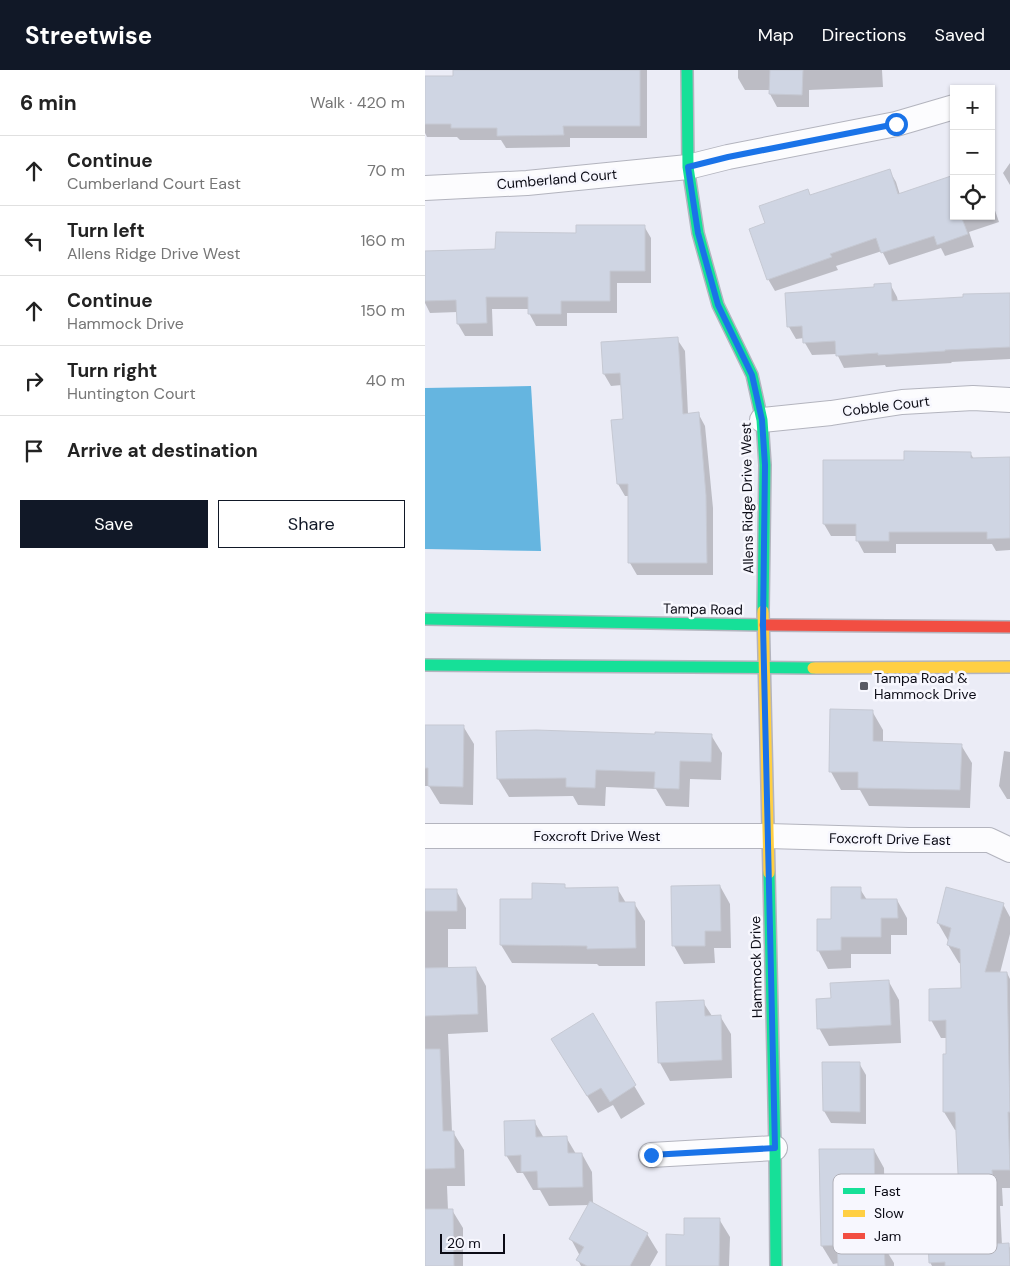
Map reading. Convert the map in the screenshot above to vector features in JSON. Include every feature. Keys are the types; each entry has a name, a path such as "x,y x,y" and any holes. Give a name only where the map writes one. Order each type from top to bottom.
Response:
{"street":[{"name":"Allens Ridge Drive West","path":"687,70 688,167 698,233 718,305 752,375 762,420 765,465 763,625 765,668"},
{"name":"Cumberland Court","path":"425,188 527,183 688,167 728,157 896,124 950,108"},
{"name":"Cobble Court","path":"762,420 831,413 902,402 973,398 1010,400"},
{"name":"Tampa Road","path":"425,619 763,625 1010,626"},
{"path":"425,665 765,668 1010,667"},
{"name":"Hammock Drive","path":"765,668 776,1266"},
{"name":"Foxcroft Drive West","path":"425,836 768,836"},
{"name":"Foxcroft Drive East","path":"768,836 989,840 1010,850"},
{"path":"651,1155 775,1148"}],"water":[{"path":"531,386 541,551 425,549 425,388"}],"building":[{"path":"453,70 640,70 640,126 563,126 564,135 497,136 497,128 451,128 451,124 425,124 425,76 453,76"},
{"path":"770,70 803,70 802,95 769,94"},
{"path":"890,169 898,194 950,176 950,220 963,220 968,234 937,245 934,236 881,253 876,238 830,254 832,257 767,280 749,229 765,223 759,206 808,189 810,195"},
{"path":"576,225 645,225 645,271 610,271 610,301 561,301 561,314 528,314 528,297 486,297 487,323 457,324 456,300 425,301 425,251 495,249 496,232 576,233"},
{"path":"891,283 892,301 963,297 963,294 1010,293 1010,347 836,356 835,341 803,343 802,326 787,327 785,293 874,287 874,284"},
{"path":"678,337 683,414 699,412 706,495 707,563 628,563 628,484 617,484 611,420 623,419 620,373 603,374 601,342"},
{"path":"904,451 971,452 971,458 1010,457 1010,538 987,539 987,532 889,532 889,541 856,541 856,524 823,524 823,460 904,460"},
{"path":"830,709 873,710 873,741 962,744 960,790 858,788 858,772 829,772"},
{"path":"425,725 464,725 463,787 428,786 428,768 425,768"},
{"path":"536,730 712,734 711,762 680,761 679,789 654,788 655,772 596,770 595,788 566,787 566,778 497,779 496,731"},
{"path":"532,883 565,884 565,888 618,887 619,902 635,902 636,948 587,949 587,946 500,945 500,899 532,899"},
{"path":"720,885 721,931 705,931 705,946 672,946 671,886"},
{"path":"831,887 861,887 861,899 897,899 898,918 881,918 881,937 841,937 841,950 817,951 817,919 831,919"},
{"path":"946,887 1004,903 985,972 1007,972 1010,1170 992,1170 992,1174 958,1174 955,1112 943,1112 943,1054 946,1054 946,1020 929,1021 929,989 961,988 960,949 947,945 951,928 937,923"},
{"path":"425,889 457,889 457,911 425,911"},
{"path":"476,967 478,1014 425,1016 425,968"},
{"path":"889,980 891,1025 817,1029 816,999 831,998 830,983"},
{"path":"704,1000 705,1016 721,1015 722,1060 658,1063 656,1002"},
{"path":"593,1013 636,1085 610,1102 601,1088 587,1096 551,1039"},
{"path":"425,1049 440,1049 443,1131 454,1131 455,1168 425,1169"},
{"path":"822,1062 860,1062 860,1112 823,1111"},
{"path":"535,1120 536,1137 567,1136 568,1153 582,1153 583,1187 538,1188 537,1171 521,1172 521,1155 505,1156 504,1121"},
{"path":"819,1149 874,1149 875,1174 833,1174 833,1245 821,1246"},
{"path":"590,1201 648,1233 630,1266 587,1266 576,1260 584,1247 569,1239"},
{"path":"425,1209 453,1209 454,1266 425,1266"},
{"path":"684,1218 720,1218 719,1266 666,1266 666,1234 684,1235"},
{"path":"1009,1243 1010,1266 945,1266 945,1262 929,1263 929,1254 997,1254 997,1244"},
{"path":"837,1254 884,1254 885,1266 838,1266"}],"traffic: fast":[{"path":"687,70 688,167 698,233 718,305 752,375 762,420 765,465 763,611"},
{"path":"425,619 765,625"},
{"path":"425,665 813,668"},
{"path":"769,873 776,1266"}],"traffic: slow":[{"path":"763,611 769,873"},
{"path":"813,668 1010,667"}],"traffic: jam":[{"path":"765,625 1010,627"}],"place":[{"name":"Tampa Road & Hammock Drive","path":"864,686"}],"route":[{"path":"651,1155 775,1148 763,625 765,465 762,420 752,375 718,305 698,233 688,167 728,157 896,124"}]}
